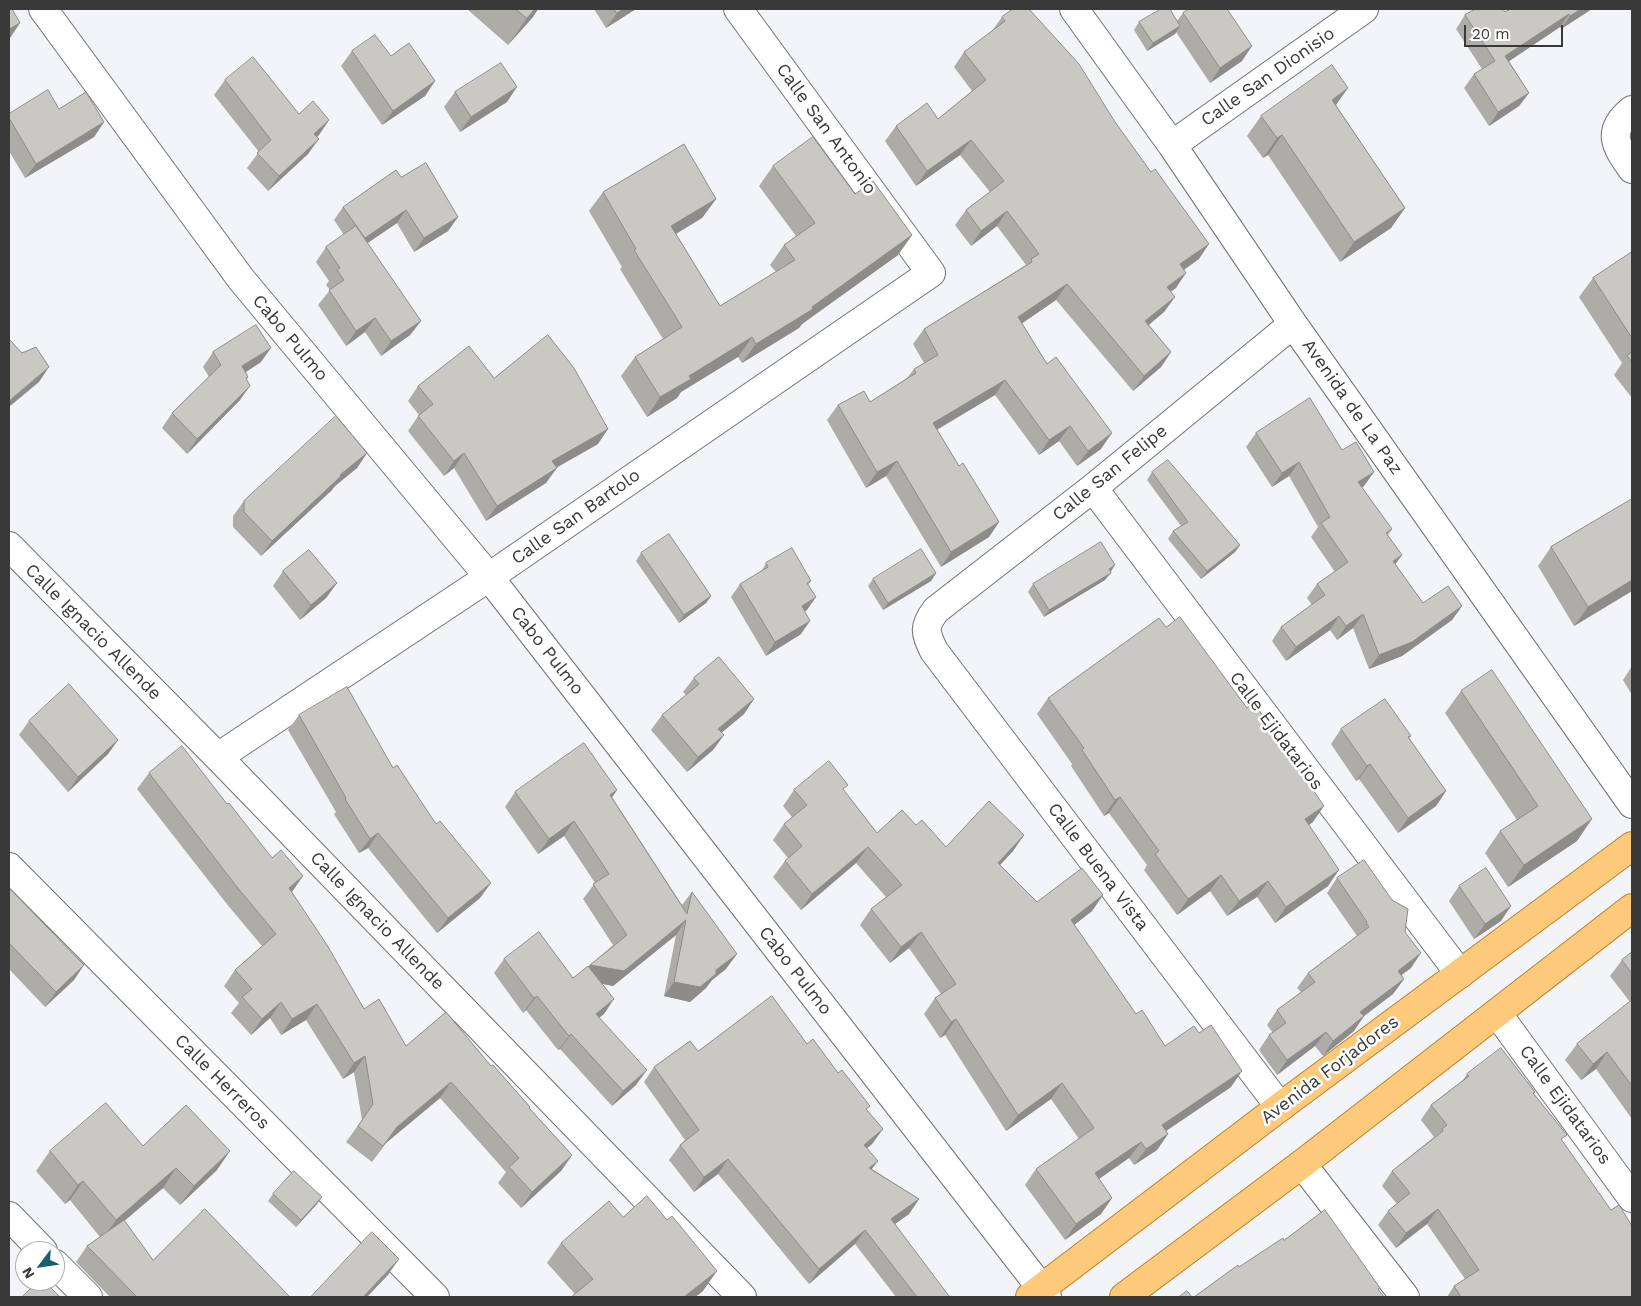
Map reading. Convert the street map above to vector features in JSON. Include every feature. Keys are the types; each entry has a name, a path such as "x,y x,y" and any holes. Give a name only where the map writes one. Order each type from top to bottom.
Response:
{"main road":[{"name":"Avenida Forjadores","path":"1040,1294 1280,1107 1632,846"},
{"path":"1124,1297 1302,1164 1632,908"}],"street":[{"name":"Cabo Pulmo","path":"42,9 240,279 490,577 1040,1294"},
{"name":"Calle San Antonio","path":"738,9 931,273"},
{"name":"Avenida de La Paz","path":"1074,9 1172,145 1292,324 1632,804"},
{"name":"Calle San Dionisio","path":"1172,145 1364,9"},
{"path":"1632,110 1620,122 1615,131 1618,146 1632,169"},
{"name":"Calle San Bartolo","path":"218,757 490,577 931,273"},
{"name":"Calle San Felipe","path":"927,622 936,610 1093,488 1292,324"},
{"name":"Calle Ejidatarios","path":"1093,488 1460,974"},
{"name":"Calle Ignacio Allende","path":"9,546 218,757 742,1297"},
{"name":"Calle Buena Vista","path":"927,622 927,637 934,651 1280,1107"},
{"name":"Calle Herreros","path":"9,867 435,1297"},
{"name":"Calle Ejidatarios","path":"1497,1012 1632,1198"},
{"path":"1302,1164 1405,1297"},
{"path":"9,1216 33,1241"},
{"path":"65,1274 88,1297"}],"building":[{"path":"9,9 12,9 20,23 9,29"},
{"path":"516,9 535,9 527,18"},
{"path":"614,9 623,9 617,13"},
{"path":"1013,9 1029,9 1079,64 1115,122 1151,172 1155,169 1209,244 1180,264 1186,273 1167,287 1175,297 1145,321 1171,352 1144,376 1067,284 1018,317 1047,364 1056,357 1112,433 1088,451 1070,426 1049,440 1005,380 933,423 959,466 963,463 999,522 951,552 897,461 877,472 838,405 864,391 870,402 916,373 914,369 938,355 924,329 1032,262 1031,259 1039,254 1007,211 981,231 966,210 1004,181 971,140 927,171 896,126 927,103 938,119 986,80 964,52 1005,21 1002,17"},
{"path":"1161,9 1170,9 1180,26 1153,43 1139,22"},
{"path":"1189,9 1227,9 1252,46 1220,68 1183,13"},
{"path":"1476,9 1503,9 1505,12 1510,9 1581,9 1570,16 1569,14 1505,56 1529,93 1498,112 1474,74 1495,61 1465,15"},
{"path":"375,35 391,56 409,43 435,81 393,111 352,51"},
{"path":"253,57 299,114 313,101 329,120 314,134 319,139 279,176 257,153 271,140 225,80"},
{"path":"501,63 517,87 471,117 455,92"},
{"path":"1332,65 1348,88 1332,100 1405,208 1354,242 1282,135 1277,138 1261,116"},
{"path":"48,90 59,109 86,92 104,122 36,164 9,118 9,114"},
{"path":"813,137 855,194 873,181 912,235 812,307 813,309 756,344 752,337 689,376 691,379 660,397 635,357 682,327 634,250 636,249 603,192 684,144 716,199 671,226 720,306 795,260 784,245 815,223 773,166"},
{"path":"426,163 458,217 424,238 406,210 365,238 343,207 396,170 401,177"},
{"path":"356,226 421,321 391,341 375,318 356,331 329,290 344,280 337,270 340,268 326,247"},
{"path":"1632,252 1632,338 1593,278"},
{"path":"256,325 271,348 242,366 250,386 197,439 172,413 221,365 213,352"},
{"path":"548,335 574,368 608,429 552,461 557,468 497,506 464,453 454,461 418,416 433,404 418,386 469,346 494,378"},
{"path":"9,339 22,353 36,347 49,367 9,401"},
{"path":"1632,352 1632,362 1627,356"},
{"path":"1310,398 1342,450 1356,442 1374,472 1358,482 1392,529 1386,533 1402,555 1393,561 1423,603 1448,586 1462,606 1412,642 1379,655 1363,614 1346,626 1339,616 1296,647 1281,627 1325,595 1317,584 1348,562 1321,523 1330,517 1299,462 1282,473 1256,433"},
{"path":"336,416 367,453 340,475 272,541 244,512 244,501"},
{"path":"1168,460 1240,545 1207,571 1173,531 1188,522 1152,472"},
{"path":"1632,499 1632,580 1588,607 1551,547"},
{"path":"669,534 711,596 684,615 641,553"},
{"path":"1101,542 1115,565 1109,569 1111,573 1049,610 1033,584"},
{"path":"792,548 811,581 807,583 816,597 802,606 810,621 775,642 740,584 768,567 766,563"},
{"path":"921,549 936,573 888,603 873,579"},
{"path":"309,550 337,583 311,605 283,571"},
{"path":"1180,617 1247,708 1254,703 1324,806 1305,819 1339,870 1286,907 1268,881 1239,901 1221,875 1188,899 1155,854 1159,851 1120,797 1115,800 1082,750 1084,748 1048,698 1159,618 1166,627"},
{"path":"719,657 754,699 718,729 724,735 698,757 662,715 699,684 694,678"},
{"path":"1492,670 1592,819 1524,865 1500,831 1538,806 1461,691"},
{"path":"69,684 118,740 78,777 29,721"},
{"path":"347,687 393,768 397,765 436,824 440,821 491,883 448,918 378,833 370,839 345,799 299,715"},
{"path":"1385,699 1411,736 1408,737 1446,791 1408,818 1370,764 1367,766 1341,729"},
{"path":"584,743 617,790 610,795 687,914 692,892 737,954 716,970 716,974 700,987 674,982 686,920 624,971 590,965 627,935 593,884 609,874 574,821 549,839 515,792"},
{"path":"182,746 272,858 281,850 303,876 289,888 327,945 364,1009 379,999 406,1046 446,1012 491,1066 493,1065 572,1155 532,1192 509,1167 519,1158 451,1082 397,1127 383,1146 358,1126 373,1104 365,1056 354,1063 317,1004 292,1019 281,1002 262,1019 242,997 252,989 235,970 276,934 237,887 149,773"},
{"path":"829,761 848,785 843,789 877,833 902,810 916,825 922,820 946,847 989,801 1024,835 998,863 1037,902 1082,868 1103,895 1071,920 1136,1014 1142,1010 1165,1046 1194,1026 1199,1033 1211,1025 1242,1071 1162,1125 1168,1134 1146,1149 1141,1142 1095,1173 1112,1198 1076,1224 1036,1169 1094,1128 1062,1083 1018,1115 956,1019 951,1022 935,998 956,984 921,932 901,947 871,909 902,885 868,847 812,894 785,861 802,846 784,824 807,805 794,790"},
{"path":"1364,860 1392,900 1408,909 1405,932 1421,953 1398,971 1404,979 1360,1012 1364,1016 1333,1041 1326,1032 1287,1060 1269,1035 1286,1023 1277,1010 1315,982 1308,973 1369,927 1337,878"},
{"path":"1486,868 1511,906 1485,924 1459,886"},
{"path":"9,888 84,965 56,992 9,943"},
{"path":"539,932 573,978 588,966 614,999 596,1014 647,1070 623,1091 571,1034 569,1036 537,996 534,998 504,959"},
{"path":"1632,952 1632,974 1622,960"},
{"path":"772,996 807,1044 813,1039 838,1073 842,1070 870,1106 866,1109 883,1129 864,1145 878,1161 869,1168 919,1199 891,1219 949,1296 917,1297 865,1230 819,1269 728,1159 704,1177 680,1145 699,1130 654,1067 690,1041 698,1051"},
{"path":"1632,1000 1632,1086 1607,1052 1593,1064 1577,1044"},
{"path":"1501,1048 1535,1092 1533,1093 1567,1135 1561,1139 1611,1210 1619,1205 1632,1226 1632,1297 1461,1297 1454,1286 1479,1270 1438,1209 1406,1233 1388,1211 1410,1193 1392,1171 1443,1131 1442,1129 1447,1125 1431,1105 1469,1076 1467,1074"},
{"path":"106,1103 143,1146 186,1105 230,1151 194,1186 176,1168 116,1220 83,1181 78,1185 50,1151"},
{"path":"294,1171 322,1197 301,1220 273,1194"},
{"path":"647,1196 667,1220 672,1216 717,1271 684,1297 571,1297 593,1279 561,1243 609,1201 623,1217"},
{"path":"205,1209 290,1297 137,1297 87,1246 124,1220 153,1260"},
{"path":"1325,1210 1380,1288 1378,1289 1384,1297 1194,1297 1238,1265 1239,1267 1283,1238 1284,1240"},
{"path":"372,1232 399,1259 363,1297 311,1297"},
{"path":"28,1291 54,1291 60,1297 22,1297"},
{"path":"1187,1291 1192,1297 1179,1297"}]}
